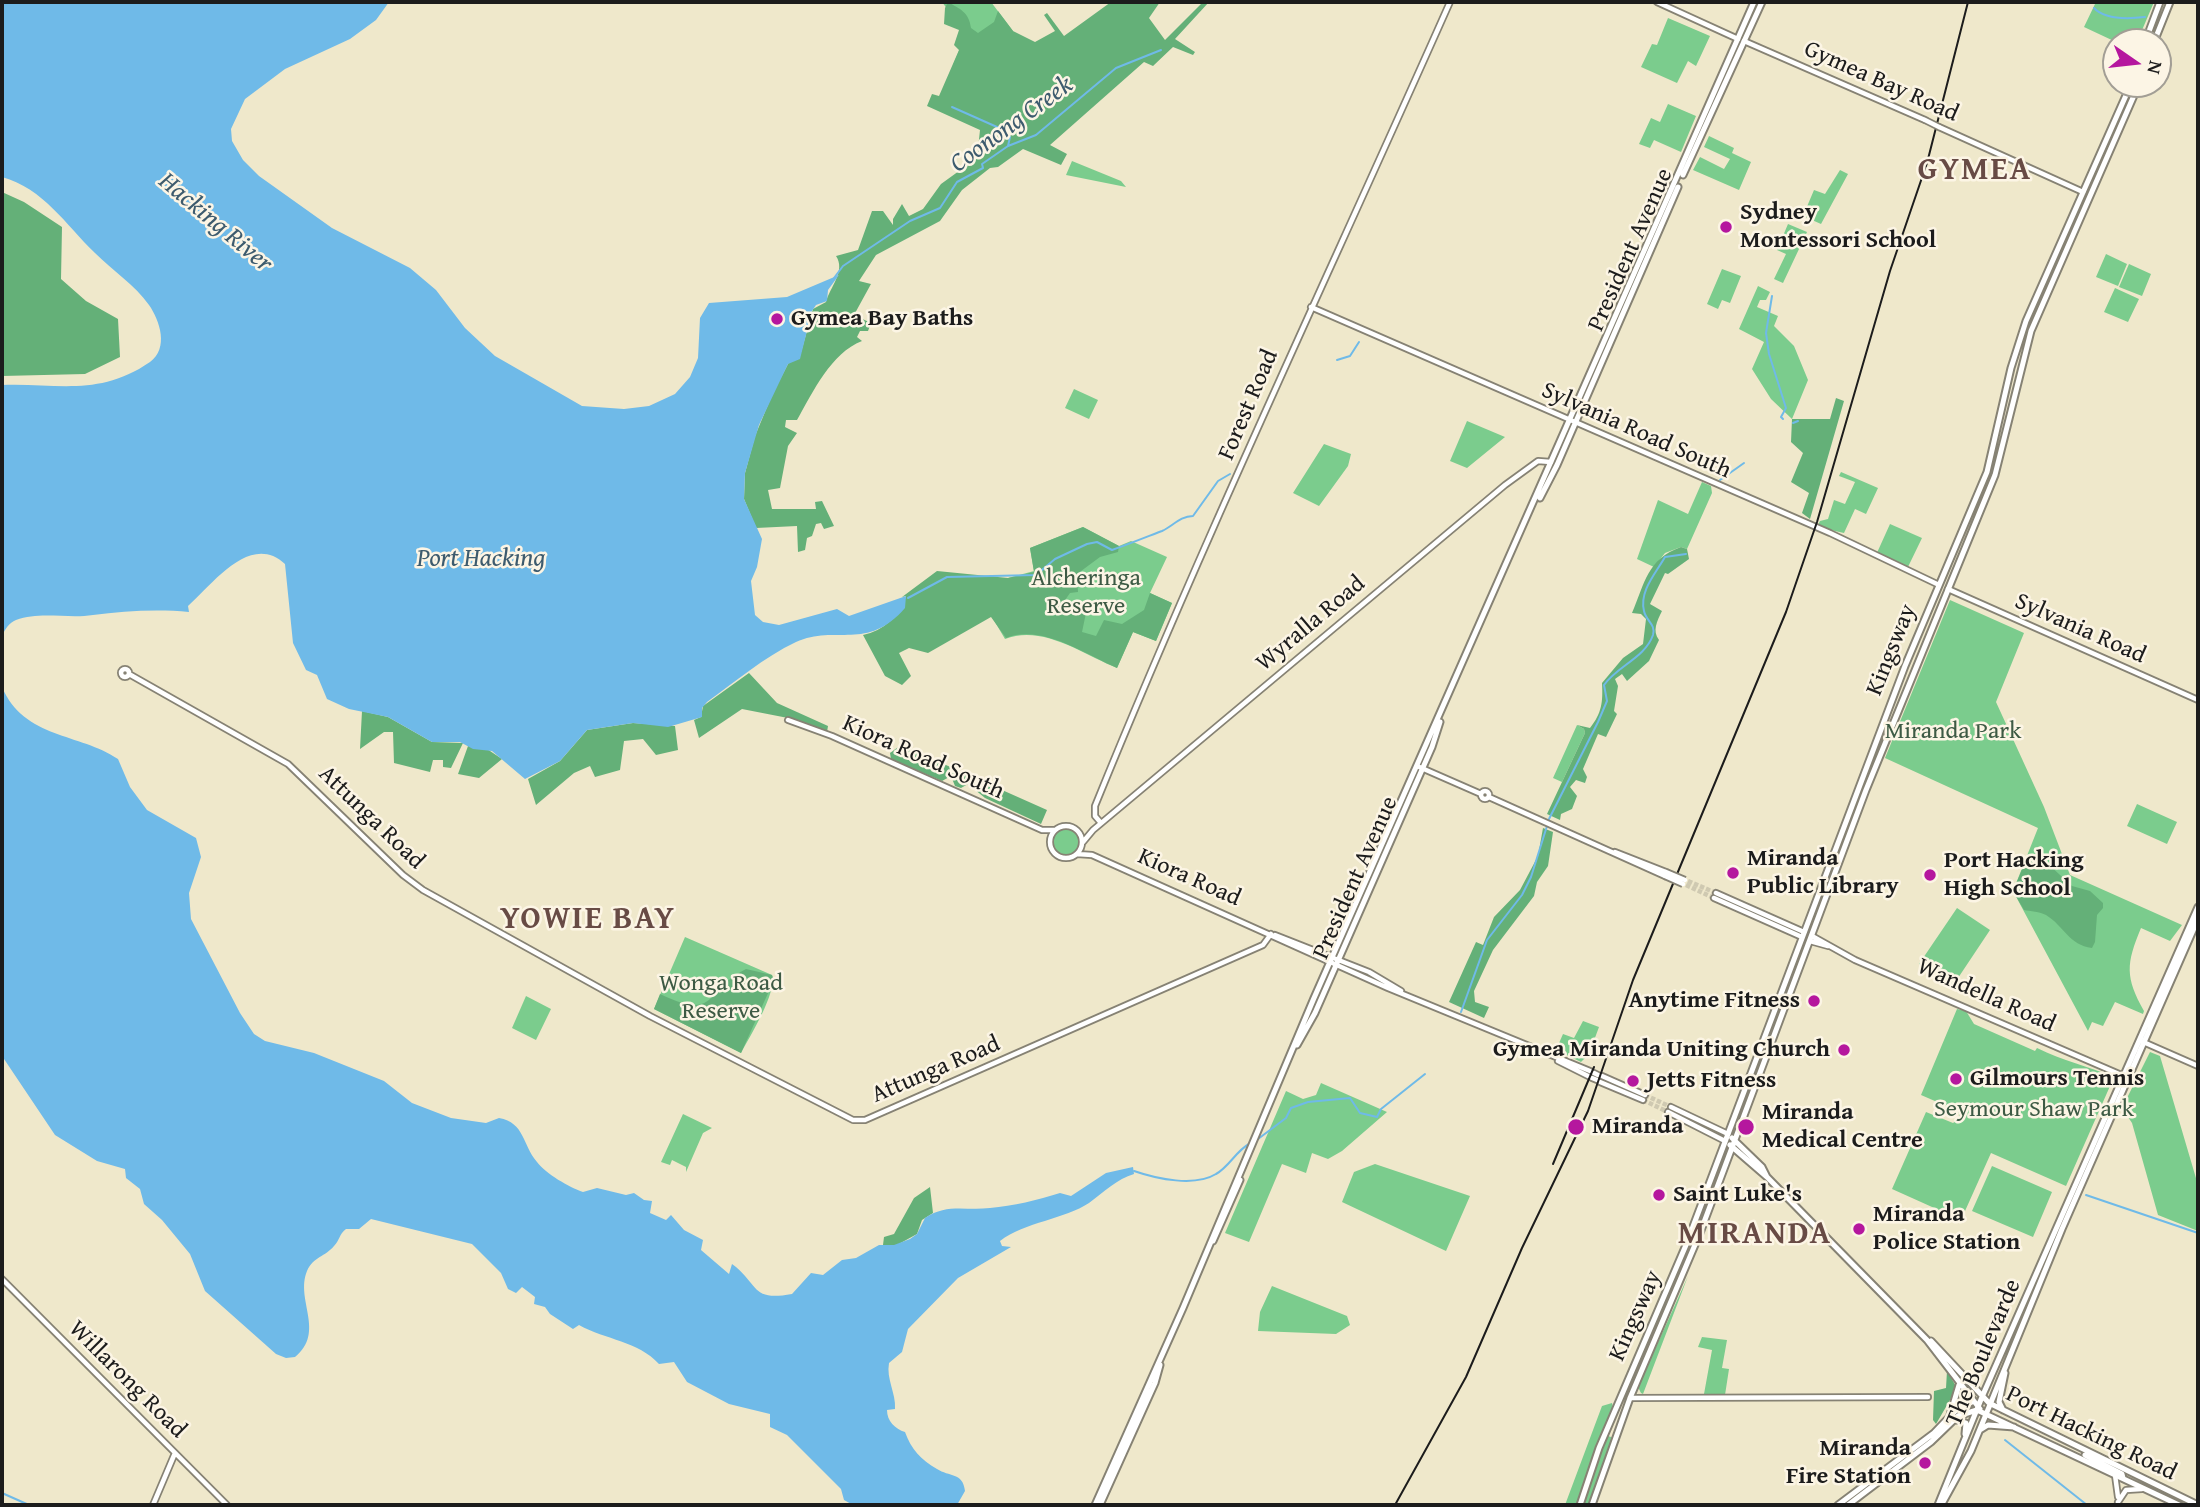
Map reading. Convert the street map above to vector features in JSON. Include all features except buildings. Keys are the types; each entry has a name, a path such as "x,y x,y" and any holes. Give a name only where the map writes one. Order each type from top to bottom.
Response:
{"main road":[{"name":"President Avenue","path":"1098,1505 1295,1048 1741,40 1754,2"},
{"name":"President Avenue","path":"1741,40 1762,2"},
{"path":"2150,28 2160,2"},
{"path":"2160,28 2170,2"},
{"name":"Kingsway","path":"1580,1505 1619,1399 1684,1250 1937,584 1987,472 2022,329 2125,98"},
{"name":"Kingsway","path":"1592,1505 1630,1398 1692,1254 1866,790 2001,458 2031,331 2133,98"},
{"name":"Gymea Bay Road","path":"2083,192 2091,195"},
{"name":"Sylvania Road South","path":"1937,584 1947,589"},
{"path":"1858,787 1866,790"},
{"name":"The Boulevarde","path":"1940,1505 1966,1440 1976,1406 2198,907"},
{"name":"The Boulevarde","path":"1940,1505 1965,1465 2011,1349 2198,919"},
{"name":"Wandella Road","path":"1803,935 1811,938"},
{"path":"1726,1138 1735,1140 1762,1167 1767,1177"},
{"path":"1726,1138 1927,1340 1976,1406 1986,1413"},
{"path":"1684,1250 1692,1254"},
{"path":"1654,1319 1663,1321"},
{"path":"1927,1340 1941,1350 1982,1397"},
{"path":"2003,1410 1999,1402 2011,1349"},
{"path":"1958,1382 1959,1389 1950,1407 1952,1418 1966,1424 1966,1440"},
{"name":"Port Hacking Road","path":"1982,1397 1989,1404 2198,1505"},
{"path":"1619,1399 1630,1398"},
{"name":"Port Hacking Road","path":"1838,1505 1952,1418 1976,1406"},
{"name":"Port Hacking Road","path":"1986,1413 2179,1505"},
{"name":"Port Hacking Road","path":"1848,1505 1931,1442 1952,1418"},
{"path":"1978,1433 1987,1425 2014,1427"},
{"path":"2059,1439 2122,1474 2123,1479"}],"street":[{"name":"Forest Road","path":"1101,823 1095,816 1095,806 1132,711 1450,2"},
{"name":"Gymea Bay Road","path":"1657,2 2083,192"},
{"name":"Sylvania Road South","path":"1311,307 1830,533 1937,584"},
{"name":"Wyralla Road","path":"1083,842 1101,823 1522,472 1538,461 1554,463"},
{"name":"Sylvania Road","path":"1947,589 2198,700"},
{"name":"Attunga Road","path":"129,674 288,764 403,875 423,890 650,1016 853,1120 865,1120 1173,986 1263,945 1271,934"},
{"name":"Kiora Road South","path":"788,720 832,736 1042,830 1055,830"},
{"path":"1420,767 1481,794 1484,799 1489,797 1686,883"},
{"path":"1083,842 1077,854 1068,858 1060,857 1054,852 1050,841 1055,830 1064,825 1079,831 1093,830"},
{"name":"Kiora Road South","path":"1042,830 1050,841"},
{"path":"1079,831 1092,855"},
{"name":"Kiora Road","path":"1077,854 1092,855 1271,934 1292,939 1401,992 1644,1098"},
{"name":"Wandella Road","path":"1715,895 1803,935"},
{"name":"Wandella Road","path":"1811,938 2130,1078"},
{"path":"2138,1040 2198,1066"},
{"path":"1669,1110 1726,1138"},
{"name":"Willarong Road","path":"2,1279 227,1505"},
{"path":"1630,1398 1928,1397"},
{"path":"153,1505 175,1452"},
{"path":"2115,1475 2118,1503"},
{"path":"2118,1503 2123,1479"},
{"path":"2118,1503 2126,1490 2147,1490"}],"green space":[{"path":"942,2 991,2 1013,31 953,65 966,34"},
{"path":"948,2 963,12 971,28 978,33 994,22 998,11 1013,31 1035,42 1055,31 1044,15 1047,13 1064,36 1111,2 1160,2 1149,18 1165,40 1203,2 1209,2 1175,39 1195,52 1193,55 1173,47 1153,66 1144,62 1050,145 1067,154 1061,165 1023,149 998,167 990,168 962,190 940,221 876,255 859,281 871,284 854,315 871,323 868,331 860,331 857,337 862,341 841,354 832,364 797,420 786,420 785,427 797,433 788,446 780,488 768,490 772,509 816,509 815,502 822,501 834,526 824,529 821,523 816,524 812,536 807,538 805,550 798,552 797,526 756,528 744,499 745,473 755,436 789,362 800,356 813,309 826,302 838,273 839,262 836,256 858,250 872,211 883,211 893,225 893,219 902,204 909,216 923,209 941,184 977,158 980,130 927,106 932,94 939,96 959,50 954,45 959,30 944,24"},
{"path":"2154,2 2143,28 2102,28 2102,35 2084,27 2095,4"},
{"path":"1668,18 1710,36 1696,66 1688,61 1677,83 1641,67 1652,44 1657,45"},
{"path":"1668,104 1696,116 1681,152 1654,140 1650,148 1639,144 1651,118 1660,122"},
{"path":"1709,136 1734,148 1732,153 1751,162 1739,190 1693,170 1700,157 1724,169 1730,159 1704,147"},
{"path":"1072,161 1121,181 1126,187 1066,175"},
{"path":"1840,170 1848,174 1821,224 1803,216 1814,190 1825,194"},
{"path":"2,192 24,202 62,227 61,279 86,301 118,319 120,357 85,374 2,376"},
{"path":"1788,224 1807,232 1783,283 1774,279 1786,254 1777,250"},
{"path":"2106,254 2127,264 2118,286 2096,277"},
{"path":"2129,264 2151,274 2142,296 2119,287"},
{"path":"1722,269 1741,276 1730,303 1722,300 1718,309 1707,304"},
{"path":"1758,286 1770,292 1766,300 1760,300 1757,307 1778,316 1774,326 1794,346 1808,380 1792,419 1771,399 1752,369 1764,342 1739,329"},
{"path":"2115,288 2139,299 2128,322 2104,312"},
{"path":"1074,389 1098,400 1089,419 1065,408"},
{"path":"1836,398 1844,401 1810,519 1802,513 1809,493 1791,482 1803,453 1791,442 1792,419 1830,419"},
{"path":"1467,421 1505,437 1467,468 1450,461"},
{"path":"1324,444 1351,454 1348,466 1319,506 1293,493"},
{"path":"1841,472 1878,488 1866,514 1855,509 1844,533 1817,527 1820,521 1828,519 1834,500 1845,504 1855,482 1839,476"},
{"path":"1702,482 1711,486 1712,493 1687,549 1681,547 1665,553 1654,567 1637,559 1658,500 1688,514"},
{"path":"1890,524 1922,538 1907,569 1876,555"},
{"name":"Alcheringa Reserve","path":"1083,527 1119,546 1131,541 1167,557 1150,593 1172,603 1156,641 1133,632 1117,668 1048,638 1019,635 1005,639 992,617 1008,578 1034,571 1030,548"},
{"path":"1083,527 1119,546 1118,552 1100,557 1077,574 1078,592 1070,593 1063,603 1065,613 1086,613 1082,632 1096,636 1104,620 1122,624 1144,610 1150,593 1172,603 1156,641 1133,632 1117,668 1063,642 1034,635 1006,638 991,617 928,653 909,648 899,653 911,676 902,685 885,676 863,635 890,621 904,603 906,596 902,597 937,571 1008,578 1034,572 1030,548"},
{"path":"1681,547 1687,549 1689,559 1668,574 1665,573 1650,604 1662,611 1656,630 1659,640 1649,661 1627,681 1622,674 1615,679 1618,686 1614,711 1617,714 1606,737 1598,734 1583,769 1587,777 1585,783 1576,780 1570,787 1577,796 1572,809 1561,814 1560,820 1547,814 1585,733 1584,729 1577,725 1590,728 1601,707 1602,683 1623,658 1643,644 1646,619 1641,614 1632,613 1644,582 1661,558"},
{"name":"Miranda Park","path":"1950,600 2024,633 1996,702 2044,807 2070,875 2182,925 2170,941 2141,928 2132,951 2130,970 2133,989 2143,1014 2115,1002 2103,1026 2092,1022 2088,1031 2013,891 2038,828 1885,758"},
{"path":"749,673 777,703 828,726 827,732 788,718 742,709 699,738 694,720 701,717 703,706"},
{"path":"362,711 388,717 432,742 463,743 451,768 443,767 443,760 433,760 430,772 394,763 393,732 384,732 360,749"},
{"path":"633,723 675,726 678,750 656,755 643,739 624,741 620,770 595,777 590,766 574,773 536,805 528,779 560,761 587,730"},
{"path":"1577,725 1584,729 1585,733 1562,782 1553,778"},
{"path":"901,745 1047,810 1041,824 985,798 968,784 961,788 955,786 951,776 942,781 891,759 890,753"},
{"path":"468,746 487,749 502,759 479,778 458,774"},
{"path":"2137,804 2177,822 2167,844 2127,826"},
{"path":"1066,826 1077,831 1082,842 1077,853 1066,858 1055,853 1050,842 1055,831"},
{"path":"1543,828 1553,832 1548,866 1537,882 1534,896 1493,950 1474,991 1475,1002 1489,1007 1484,1018 1449,1002 1476,942 1483,945 1494,917 1520,890 1538,856"},
{"path":"2026,860 2047,863 2072,886 2090,891 2103,903 2103,908 2097,915 2092,948 2072,939 2046,915 2024,910 2013,891"},
{"path":"1957,908 1990,930 1952,987 1919,964"},
{"name":"Wonga Road Reserve","path":"685,937 772,975 767,1003 741,1053 654,1009"},
{"path":"746,969 772,975 774,980 741,1053 654,1009 660,994 679,1002 702,1004 732,977"},
{"path":"526,996 551,1009 536,1040 512,1028"},
{"name":"Seymour Shaw Park","path":"1957,1009 1966,1011 1974,1024 2035,1051 2037,1048 2114,1077 2066,1186 1991,1153 1961,1220 1892,1189 1926,1112 1953,1123 1960,1118 1958,1111 1921,1095"},
{"path":"1583,1021 1599,1027 1589,1054 1581,1062 1556,1050 1563,1034 1574,1038"},
{"path":"2150,1052 2160,1056 2198,1185 2198,1231 2158,1215 2132,1123 2122,1108"},
{"path":"1321,1083 1387,1112 1342,1151 1328,1159 1312,1153 1306,1173 1282,1164 1249,1242 1225,1233 1286,1091 1303,1099 1316,1095"},
{"path":"683,1114 712,1128 703,1133 686,1172 686,1167 672,1160 670,1165 661,1162"},
{"path":"1375,1164 1470,1196 1446,1251 1342,1202 1354,1172"},
{"path":"1992,1166 2052,1192 2033,1237 1972,1211"},
{"path":"930,1187 933,1213 922,1220 917,1234 897,1245 883,1245 884,1237 894,1234 914,1198"},
{"path":"1688,1276 1643,1394 1638,1387"},
{"path":"1272,1286 1347,1316 1350,1325 1336,1334 1258,1331 1260,1312"},
{"path":"1702,1337 1727,1340 1722,1368 1729,1369 1725,1395 1704,1394 1712,1350 1698,1347"},
{"path":"1947,1371 1957,1388 1936,1424 1933,1420 1934,1391 1946,1388"},
{"path":"1612,1403 1614,1411 1598,1453 1608,1436 1614,1438 1592,1505 1565,1505 1602,1406"}],"water":[{"name":"Port Hacking","path":"2,2 389,2 376,20 350,39 285,69 245,99 231,129 232,141 243,160 259,176 332,228 410,268 436,290 465,328 495,356 582,406 624,409 649,406 675,394 690,377 698,358 700,318 709,303 787,297 839,275 828,290 827,301 816,305 812,311 800,359 788,364 759,425 745,473 744,499 762,539 757,567 751,581 755,615 763,622 779,625 837,609 849,616 906,596 905,608 878,629 851,635 811,637 784,648 707,702 702,708 702,717 668,727 633,723 587,730 560,761 525,779 492,751 473,749 460,742 432,742 388,717 349,709 327,699 317,675 306,670 293,643 285,564 272,556 259,554 246,557 233,565 188,606 189,612 141,611 25,617 14,621 2,636 2,385 78,386 113,380 150,362 159,349 161,334 149,305 137,291 42,199 30,190 2,177"},
{"path":"2,687 24,717 38,726 118,759 130,787 147,810 196,838 201,857 189,893 191,919 240,1013 254,1034 265,1041 314,1053 384,1081 412,1103 451,1118 486,1123 499,1118 514,1124 537,1162 552,1175 583,1192 597,1188 626,1195 634,1193 644,1200 652,1201 650,1213 666,1220 671,1215 684,1230 703,1240 701,1250 729,1274 732,1264 763,1294 792,1294 811,1273 823,1275 842,1260 856,1258 879,1245 894,1245 910,1239 917,1234 925,1218 933,1213 956,1208 1008,1206 1060,1193 1071,1196 1106,1173 1133,1167 1134,1174 1116,1182 1089,1203 1021,1229 1000,1241 1002,1246 1011,1247 958,1278 908,1329 902,1352 889,1363 895,1409 887,1410 888,1418 895,1427 905,1432 921,1458 961,1481 965,1491 957,1505 853,1505 844,1500 841,1489 787,1435 770,1427 770,1414 729,1404 687,1382 674,1362 659,1364 651,1356 632,1346 579,1325 573,1329 550,1314 545,1307 534,1304 535,1297 522,1287 516,1293 508,1289 501,1273 472,1244 371,1219 359,1229 346,1229 331,1250 310,1266 304,1282 308,1337 295,1357 286,1358 276,1354 205,1291 190,1254 162,1220 144,1204 140,1189 126,1178 125,1169 97,1161 55,1135 2,1056"}],"waterway":[{"path":"2094,8 2110,17 2145,17"},
{"name":"Coonong Creek","path":"834,278 843,266 910,221 940,208 957,182 983,168 982,164 1008,146 1036,135 1116,68 1161,50"},
{"path":"952,107 1006,131 1010,137 1008,146"},
{"path":"1772,296 1766,333 1769,354 1786,408 1781,417 1783,419"},
{"path":"1337,360 1350,356 1359,342"},
{"path":"1793,423 1798,421"},
{"path":"1720,480 1744,463"},
{"path":"908,598 947,577 1036,575 1055,559 1087,544 1097,542 1112,550 1131,543 1193,516 1218,481 1230,474"},
{"path":"1549,819 1607,701 1604,685 1644,650 1653,635 1653,628 1643,604 1649,582 1665,557 1686,554"},
{"path":"1461,1012 1487,940 1522,895 1531,877 1547,826"},
{"path":"1254,1142 1286,1118 1291,1108 1308,1102 1350,1098 1360,1113 1377,1117 1381,1109 1425,1074"},
{"path":"1134,1171 1176,1180 1207,1178 1221,1171 1249,1144"},
{"path":"2086,1195 2198,1233"},
{"path":"2005,1440 2087,1505"},
{"path":"2,1493 29,1505"}],"tunnel":[{"path":"1688,881 1716,893"},
{"path":"1686,885 1714,898"},
{"path":"1645,1095 1671,1107"},
{"path":"1643,1100 1668,1112"}],"railway":[{"path":"1395,1505 1466,1377 1522,1248 1588,1111 1633,980 1786,612 1817,522 1890,271 1927,163 1968,2"},
{"path":"1553,1164 1594,1067"}],"place":[{"name":"Sydney Montessori School","path":"1726,227"},
{"name":"Gymea Bay Baths","path":"777,319"},
{"name":"Miranda Public Library","path":"1733,873"},
{"name":"Port Hacking High School","path":"1930,875"},
{"name":"Anytime Fitness","path":"1814,1001"},
{"name":"Gymea Miranda Uniting Church","path":"1844,1050"},
{"name":"Gilmours Tennis","path":"1956,1079"},
{"name":"Jetts Fitness","path":"1633,1081"},
{"name":"Miranda","path":"1576,1127"},
{"name":"Miranda Medical Centre","path":"1746,1127"},
{"name":"Saint Luke's","path":"1659,1195"},
{"name":"Miranda Police Station","path":"1859,1229"},
{"name":"Miranda Fire Station","path":"1925,1463"}],"district":[{"name":"GYMEA","path":"1975,171"},
{"name":"YOWIE BAY","path":"588,920"},
{"name":"MIRANDA","path":"1755,1235"}],"water label":[{"name":"Hacking River","path":"215,223"}]}
